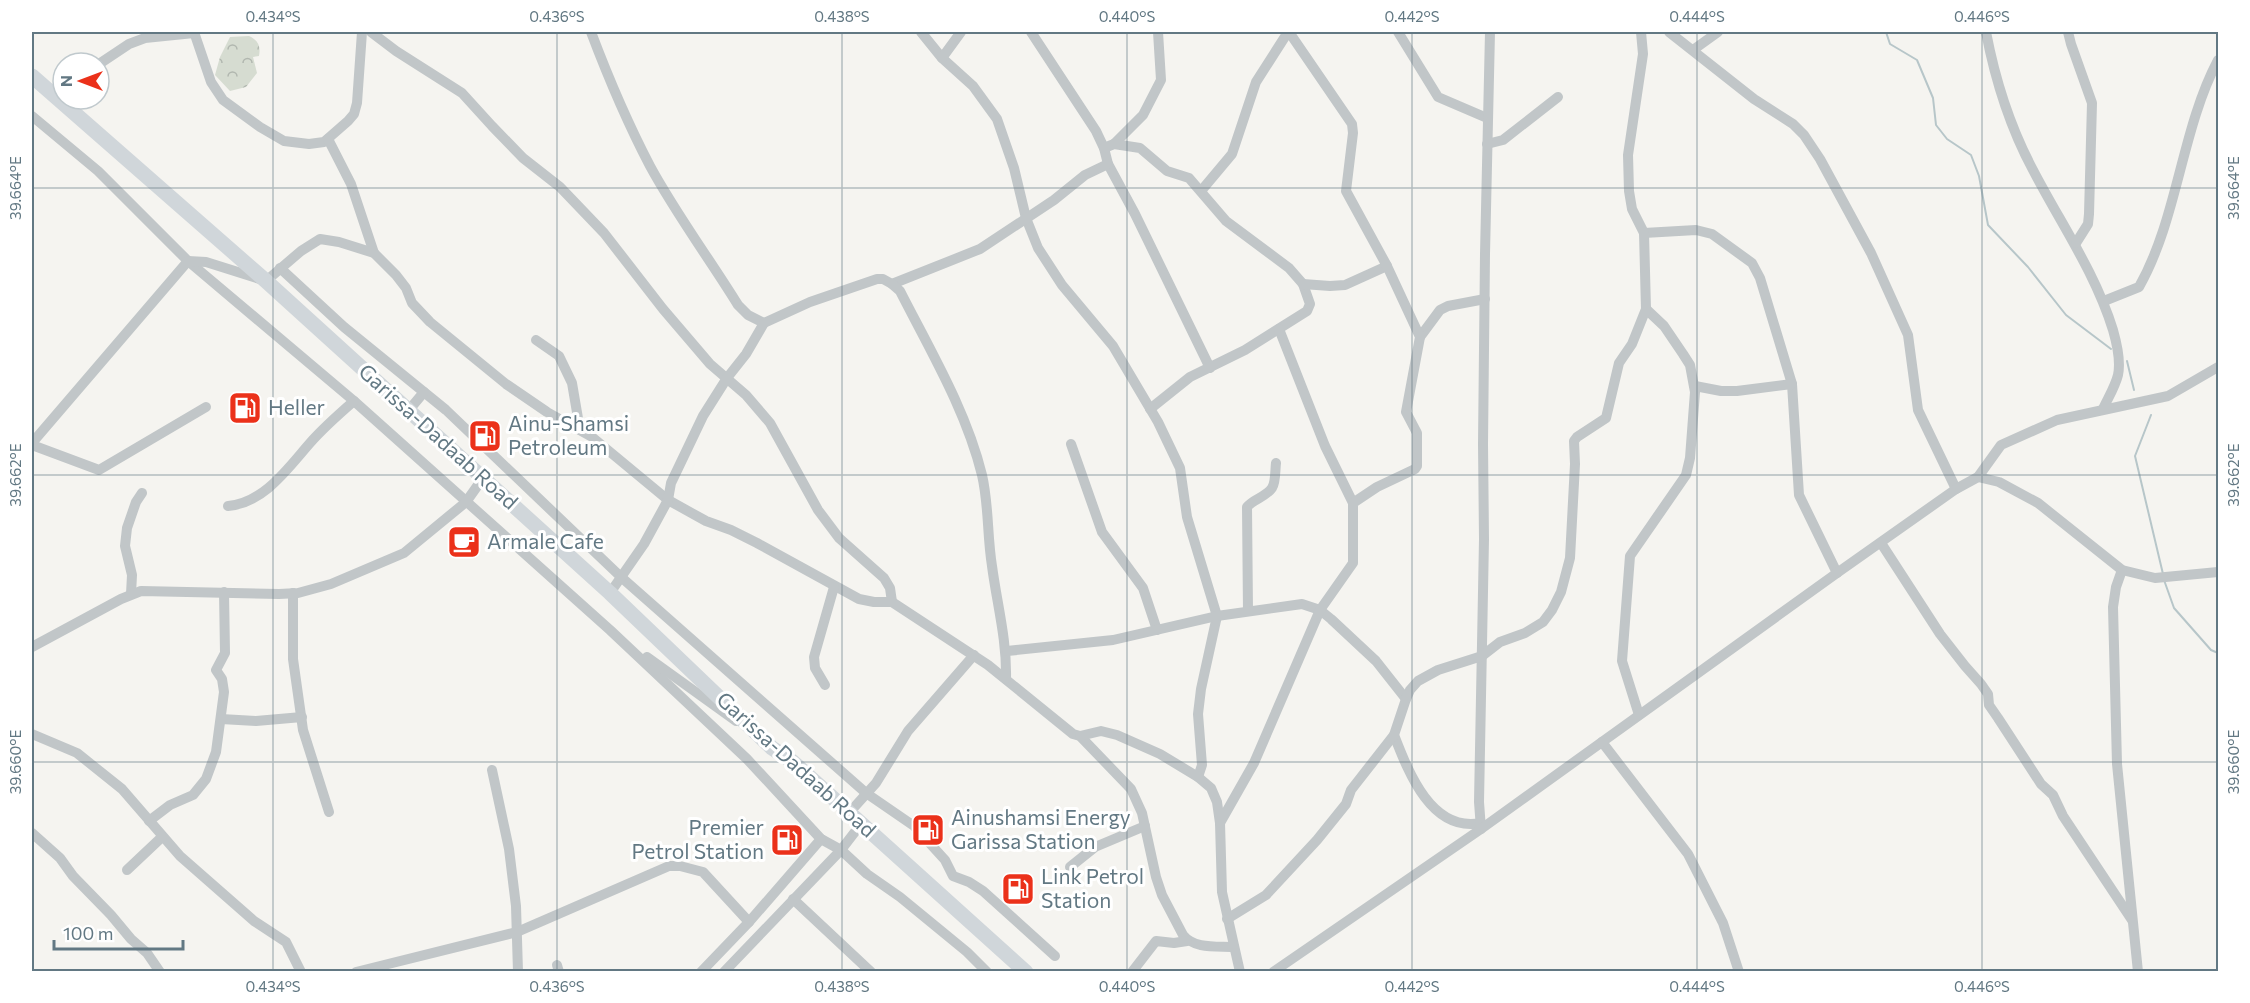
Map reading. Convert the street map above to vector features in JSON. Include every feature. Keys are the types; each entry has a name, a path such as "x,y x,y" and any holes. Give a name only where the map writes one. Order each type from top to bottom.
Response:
{"highway":[{"name":"Garissa-Dadaab Road","path":"32,76 51,91"},
{"name":"Garissa-Dadaab Road","path":"74,111 266,281 610,593 772,748 793,762 1026,972"}],"street":[{"path":"111,56 137,40 159,35 194,32 211,82 223,100 284,141 320,143 348,121 356,108 362,32"},
{"path":"371,32 396,51 462,93 523,158 560,187 604,233 663,309 710,364 746,395 771,423 818,510 838,538 884,578 890,588 892,602"},
{"path":"591,32 611,83 649,164 668,196 738,305 748,315 764,323"},
{"path":"921,32 942,58 973,86 997,119 1014,168 1026,218 1038,248 1054,274 1103,332 1150,409 1180,468 1186,517 1217,616 1200,697 1198,714 1202,765 1198,777"},
{"path":"942,58 961,32"},
{"path":"1031,32 1056,68 1079,108 1109,146 1143,149 1167,171 1188,177 1226,221 1272,253 1289,268 1303,284 1310,304 1307,311 1245,350 1190,377 1150,409"},
{"path":"1158,32 1161,80 1143,115 1109,146 1108,164 1135,214 1210,369"},
{"path":"1201,191 1232,154 1256,82 1289,32 1352,124 1353,133 1346,189 1387,266 1420,337"},
{"path":"1398,32 1438,97 1487,118"},
{"path":"1481,826 1479,801 1490,32"},
{"path":"1227,919 1266,896 1346,804 1351,790 1394,735 1410,690 1418,681 1438,670 1482,656 1500,642 1525,633 1543,622 1561,592 1570,558 1574,441 1606,418 1619,363 1632,344 1646,309 1644,233 1629,200 1628,155 1643,54 1641,32"},
{"path":"1669,32 1754,99 1793,124 1804,135 1820,159 1871,253 1908,335 1918,410 1956,489"},
{"path":"1693,50 1718,32"},
{"path":"1986,32 1993,68 2008,112 2032,169 2076,243 2104,300 2118,348 2118,374 2103,409"},
{"path":"2068,32 2092,103 2088,224 2076,243"},
{"path":"2104,300 2139,287 2157,252 2205,89 2218,60"},
{"path":"1487,144 1503,140 1558,97"},
{"path":"32,116 98,171 188,261 354,401 610,630 747,759 822,839 841,850 867,874 900,897 967,952 987,972"},
{"path":"327,139 351,184 374,253 396,275 406,288 412,303 430,322 506,384 547,412 592,437 668,500 696,517 757,543 859,599 892,602 974,655 1073,734 1080,736 1101,731 1108,732 1160,754 1198,777 1211,788 1217,802 1220,823 1222,892 1240,972"},
{"path":"892,284 980,249 1064,193 1085,175 1108,164"},
{"path":"1644,233 1696,230 1712,234 1752,263 1760,278 1792,384 1799,495 1837,573"},
{"path":"188,261 206,262 266,281 308,245 320,239 339,242 374,253"},
{"path":"188,261 32,444 99,470 206,407"},
{"path":"1303,284 1345,285 1387,266"},
{"path":"280,268 344,327 454,418 621,577 866,794 914,826 945,860 953,876 983,891 1055,956"},
{"path":"610,593 644,544 668,500 671,483 703,416 727,378 746,354 764,323 810,302 868,281 883,279 900,291 946,382 973,443 987,499 991,563 1007,651 1006,679"},
{"path":"1353,502 1418,466 1417,433 1406,412 1420,337 1440,310 1485,299"},
{"path":"1639,716 1622,662 1630,556 1686,475 1690,458 1695,386 1690,365 1669,331 1646,309"},
{"path":"1220,823 1254,763 1320,610 1353,563 1353,502 1325,446 1279,329"},
{"path":"536,340 559,356 572,383 580,430"},
{"path":"1273,972 1639,716 1956,489 1978,477 2001,445 2057,420 2168,396 2218,367"},
{"path":"1695,386 1721,391 1737,391 1792,384"},
{"path":"409,410 424,392"},
{"path":"228,506 249,502 261,494 277,480 330,422 354,401"},
{"path":"1071,444 1102,532 1143,588 1157,630"},
{"path":"1248,611 1247,507 1270,491 1273,486 1276,463"},
{"path":"1978,477 1999,482 2038,503 2122,570 2155,578 2218,572"},
{"path":"32,647 131,594 141,591 293,593 331,584 404,553 466,502 483,478"},
{"path":"131,594 132,575 125,546 127,528 135,502 142,493"},
{"path":"1881,543 1940,634 1988,694 1989,705 2041,784 2053,795 2063,816 2132,920"},
{"path":"2122,570 2116,587 2113,607 2117,764 2139,972"},
{"path":"825,685 815,668 814,657 834,587"},
{"path":"149,821 170,805 194,795 206,779 216,752 224,692 222,679 216,670 225,652 224,592"},
{"path":"293,593 293,659 302,717 308,746 329,812"},
{"path":"1007,651 1113,640 1217,616 1296,604 1320,610 1376,661 1406,699"},
{"path":"610,630 772,748"},
{"path":"849,813 876,783 908,731 974,655"},
{"path":"221,719 256,720 302,717"},
{"path":"32,734 77,753 122,789 180,856 254,921 286,942 301,972"},
{"path":"1394,735 1417,786 1432,806 1462,824 1481,826"},
{"path":"1080,736 1131,789 1142,813 1162,895 1187,941 1195,945 1233,947"},
{"path":"1602,742 1689,854 1723,923 1739,972"},
{"path":"492,770 509,849 517,932 518,972"},
{"path":"724,972 841,850 861,824"},
{"path":"1070,867 1095,847 1145,826"},
{"path":"32,833 60,858 73,876 131,939 147,953 160,972"},
{"path":"127,870 162,837"},
{"path":"701,972 822,839"},
{"path":"356,972 517,932 669,866 680,866 703,872 748,922"},
{"path":"793,899 871,972"},
{"path":"1132,972 1156,941 1174,943 1187,941"}],"green space":[{"path":"249,36 257,41 260,49 259,56 253,57 257,73 246,87 230,91 215,75 220,57 230,37"}],"waterway":[{"path":"1886,32 1890,44 1917,60 1933,98 1936,125 1947,139 1971,155 1979,176 1988,225 2028,267 2066,315 2111,349"},
{"path":"2127,361 2134,390"},
{"path":"2151,415 2135,456 2163,574"},
{"path":"2164,580 2174,608 2211,650 2218,653"}],"place":[{"name":"Heller","path":"245,408"},
{"name":"Ainu-Shamsi Petroleum","path":"485,436"},
{"name":"Armale Cafe","path":"464,542"},
{"name":"Ainushamsi Energy Garissa Station","path":"928,830"},
{"name":"Premier Petrol Station","path":"787,840"},
{"name":"Link Petrol Station","path":"1018,889"}]}
